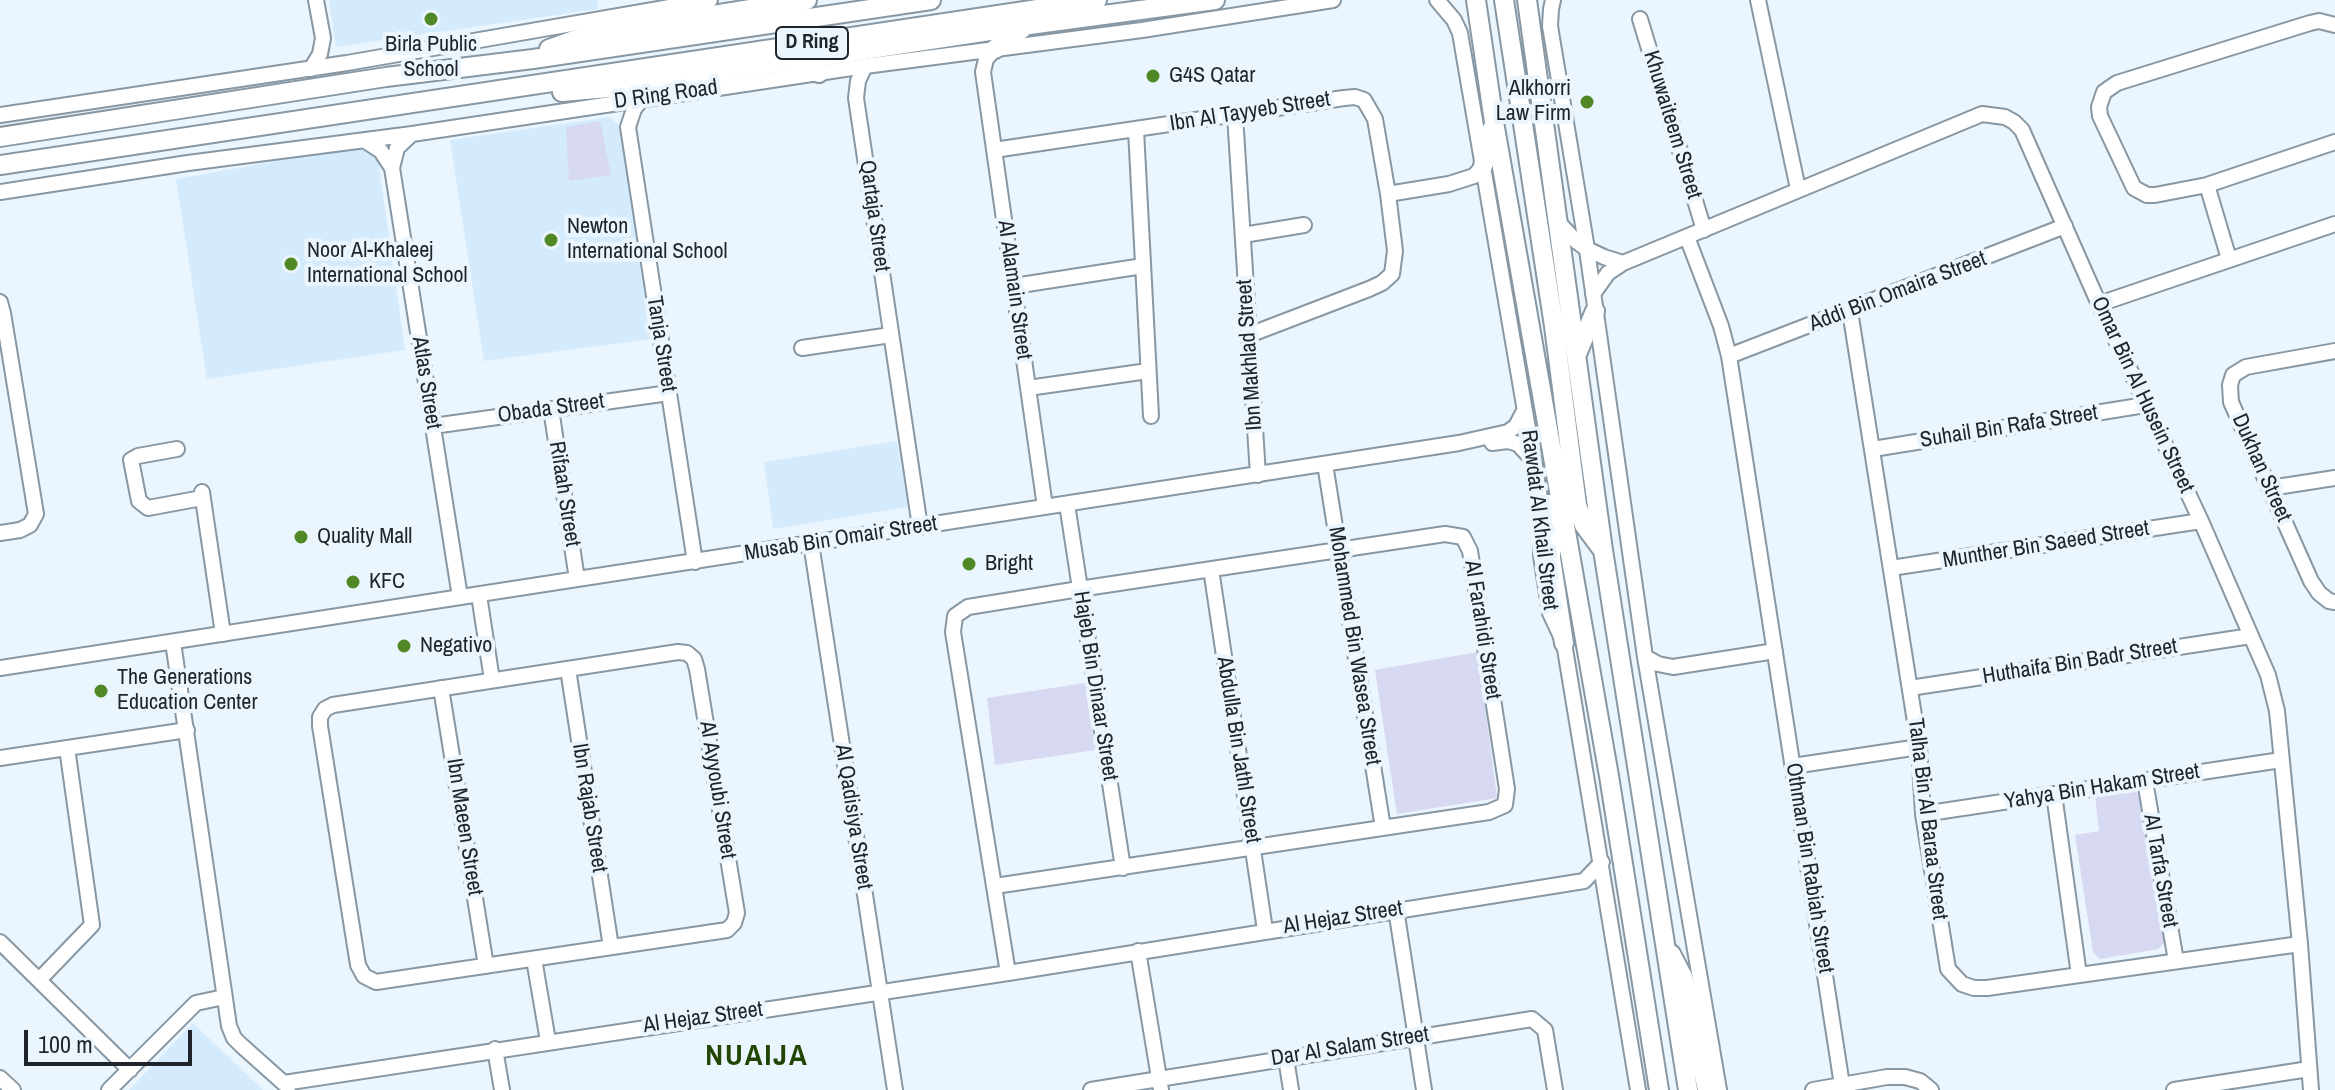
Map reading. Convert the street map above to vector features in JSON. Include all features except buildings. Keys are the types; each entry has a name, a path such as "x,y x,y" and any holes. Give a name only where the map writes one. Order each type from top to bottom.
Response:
{"main road":[{"name":"D Ring","path":"533,59 560,44 589,36 807,0"},
{"name":"D Ring","path":"0,137 370,79 533,59 931,0"},
{"name":"D Ring Road","path":"0,165 1097,0"},
{"path":"528,87 560,92 590,91 1215,0"},
{"path":"1504,0 1554,326 1577,505 1584,525 1603,550"},
{"path":"1527,0 1603,550 1688,1090"},
{"path":"1531,27 1538,0"},
{"name":"Rawdat Al Khail Street","path":"1474,2 1609,776 1659,1090"},
{"path":"995,49 1029,25"},
{"path":"789,62 825,72"},
{"path":"1483,166 1494,122"},
{"path":"1576,357 1594,303"},
{"path":"1543,402 1541,439 1552,527 1551,558 1564,643"},
{"path":"1665,946 1683,977 1707,1090"}],"street":[{"path":"316,0 323,38 332,53 347,63"},
{"path":"624,14 636,0"},
{"path":"0,115 347,63 624,14 653,4 710,0"},
{"name":"D Ring Road","path":"0,192 865,66 1142,30 1333,0"},
{"name":"Rawdat Al Khail Street","path":"1437,0 1454,20 1460,33 1542,510 1541,556 1550,613 1564,643 1638,1090"},
{"path":"1553,0 1550,26 1587,249 1645,657 1719,1090"},
{"path":"1758,0 1798,189"},
{"name":"Khuwaiteem Street","path":"1640,19 1704,230"},
{"path":"2335,25 2319,21 2310,23 2117,83 2100,99 2100,116 2134,188 2147,195 2207,185 2335,142"},
{"path":"311,69 320,54 323,38"},
{"path":"983,72 986,59 995,49"},
{"path":"962,54 974,61 983,72"},
{"name":"Qartaja Street","path":"865,66 858,81 856,98 920,527"},
{"path":"825,72 848,83 856,98"},
{"name":"Al Alamain Street","path":"983,72 1045,507"},
{"name":"Ibn Al Tayyeb Street","path":"994,150 1344,98 1364,100 1375,119 1388,194 1395,251 1392,274 1369,289 1249,335"},
{"path":"628,127 631,114 642,99"},
{"path":"605,103 616,111 628,127"},
{"name":"Omar Bin Al Husein Street","path":"1594,303 1608,273 1623,263 1982,114 1993,114 2014,122 2022,130 2145,405 2201,521 2273,691 2300,944 2311,1090"},
{"name":"Ibn Makhlad Street","path":"1235,115 1258,475"},
{"name":"Tanja Street","path":"628,127 695,562"},
{"path":"1136,130 1151,416"},
{"path":"392,168 397,148 412,134"},
{"path":"364,140 381,151 392,168"},
{"path":"1388,194 1449,184 1474,176 1483,166"},
{"name":"Atlas Street","path":"392,168 460,597"},
{"path":"1449,184 1476,187 1510,218"},
{"path":"2207,185 2229,259"},
{"path":"1557,220 1587,249 1623,263"},
{"path":"2099,304 2335,224"},
{"path":"1243,235 1304,225"},
{"name":"Addi Bin Omaira Street","path":"1729,356 2065,226"},
{"name":"Othman Bin Rabiah Street","path":"1687,237 1721,326 1729,356 1842,1085"},
{"path":"1014,286 1143,266"},
{"path":"0,302 36,514 30,525 0,533"},
{"name":"Talha Bin Al Baraa Street","path":"1850,311 1919,747 1923,814 1948,969 1962,984 1987,988 2300,944"},
{"path":"802,348 891,335"},
{"name":"Dukhan Street","path":"2335,351 2246,367 2233,375 2230,385 2231,402 2311,581 2319,593 2335,602"},
{"path":"1028,388 1148,371"},
{"name":"Obada Street","path":"433,426 669,393"},
{"name":"Suhail Bin Rafa Street","path":"1873,449 2145,405"},
{"name":"Rifaah Street","path":"551,409 577,579"},
{"name":"Musab Bin Omair Street","path":"0,668 1459,443 1508,432 1516,426 1524,411"},
{"name":"Musab Bin Omair Street","path":"1459,443 1508,441 1518,444 1533,460"},
{"path":"177,449 131,460 139,501 148,508 202,494 223,634"},
{"name":"Mohammed Bin Wasea Street","path":"1325,464 1383,828"},
{"path":"2270,488 2335,478"},
{"name":"Hajeb Bin Dinaar Street","path":"1067,504 1123,868"},
{"name":"Munther Bin Saeed Street","path":"1891,568 2201,521"},
{"name":"Al Farahidi Street","path":"995,886 1489,812 1505,805 1507,789 1470,551 1463,537 1454,534 1339,549 1079,589 968,607 955,616 953,632 1008,973"},
{"name":"Al Qadisiya Street","path":"811,543 895,1090"},
{"name":"Abdulla Bin Jathl Street","path":"1211,569 1265,930"},
{"path":"479,595 492,680"},
{"name":"Huthaifa Bin Badr Street","path":"1910,688 2251,636"},
{"name":"Al Hejaz Street","path":"173,642 229,1026 234,1038 287,1086 495,1049 1008,973 1584,881"},
{"path":"1645,657 1673,667 1775,651"},
{"name":"Al Ayyoubi Street","path":"678,652 687,653 694,659 737,913 734,923 727,930 376,982 364,976 358,965 320,726 320,717 325,709 333,705 568,669 678,652"},
{"path":"1650,689 1673,667"},
{"name":"Ibn Rajab Street","path":"568,669 611,947"},
{"name":"Ibn Maeen Street","path":"441,688 486,966"},
{"path":"0,758 187,730"},
{"path":"1793,766 1919,747"},
{"path":"39,980 92,925 67,748"},
{"name":"Yahya Bin Hakam Street","path":"1923,814 2281,760"},
{"name":"Al Tarfa Street","path":"2145,781 2176,961"},
{"path":"2054,794 2079,975"},
{"path":"1602,862 1584,881 1608,898"},
{"path":"1396,909 1424,1090"},
{"path":"0,942 130,1070"},
{"path":"1138,951 1160,1084"},
{"path":"534,959 548,1041"},
{"path":"109,1090 196,1003 224,997"},
{"name":"Dar Al Salam Street","path":"1091,1090 1160,1084 1286,1058 1532,1019 1545,1030 1555,1090"},
{"path":"495,1049 502,1090"},
{"path":"1286,1058 1291,1090"},
{"path":"2174,1090 2309,1069"},
{"path":"1813,1090 1887,1077 1920,1081 1931,1090"},
{"path":"0,1078 13,1090"}],"shaded area":[{"name":"Birla Public School","path":"329,0 597,0 598,9 336,47"},
{"name":"Newton International School","path":"609,117 621,127 651,339 484,361 450,140"},
{"path":"600,121 611,175 569,181 566,127"},
{"name":"Noor Al-Khaleej International School","path":"362,146 377,152 405,350 207,379 176,179"},
{"path":"897,441 908,507 773,529 764,462"},
{"path":"1478,652 1497,798 1397,814 1375,670"},
{"path":"1085,683 1095,750 995,765 987,698"},
{"path":"2135,791 2144,799 2167,940 2158,949 2100,959 2093,952 2075,835 2099,831 2095,796"},
{"path":"193,1023 263,1090 129,1090"}],"place":[{"name":"Birla Public School","path":"431,19"},
{"name":"G4S Qatar","path":"1153,76"},
{"name":"Alkhorri Law Firm","path":"1587,102"},
{"name":"Newton International School","path":"551,240"},
{"name":"Noor Al-Khaleej International School","path":"291,264"},
{"name":"Quality Mall","path":"301,537"},
{"name":"Bright","path":"969,564"},
{"name":"KFC","path":"353,582"},
{"name":"Negativo","path":"404,646"},
{"name":"The Generations Education Center","path":"101,691"}],"district":[{"name":"NUAIJA","path":"757,1057"}]}
